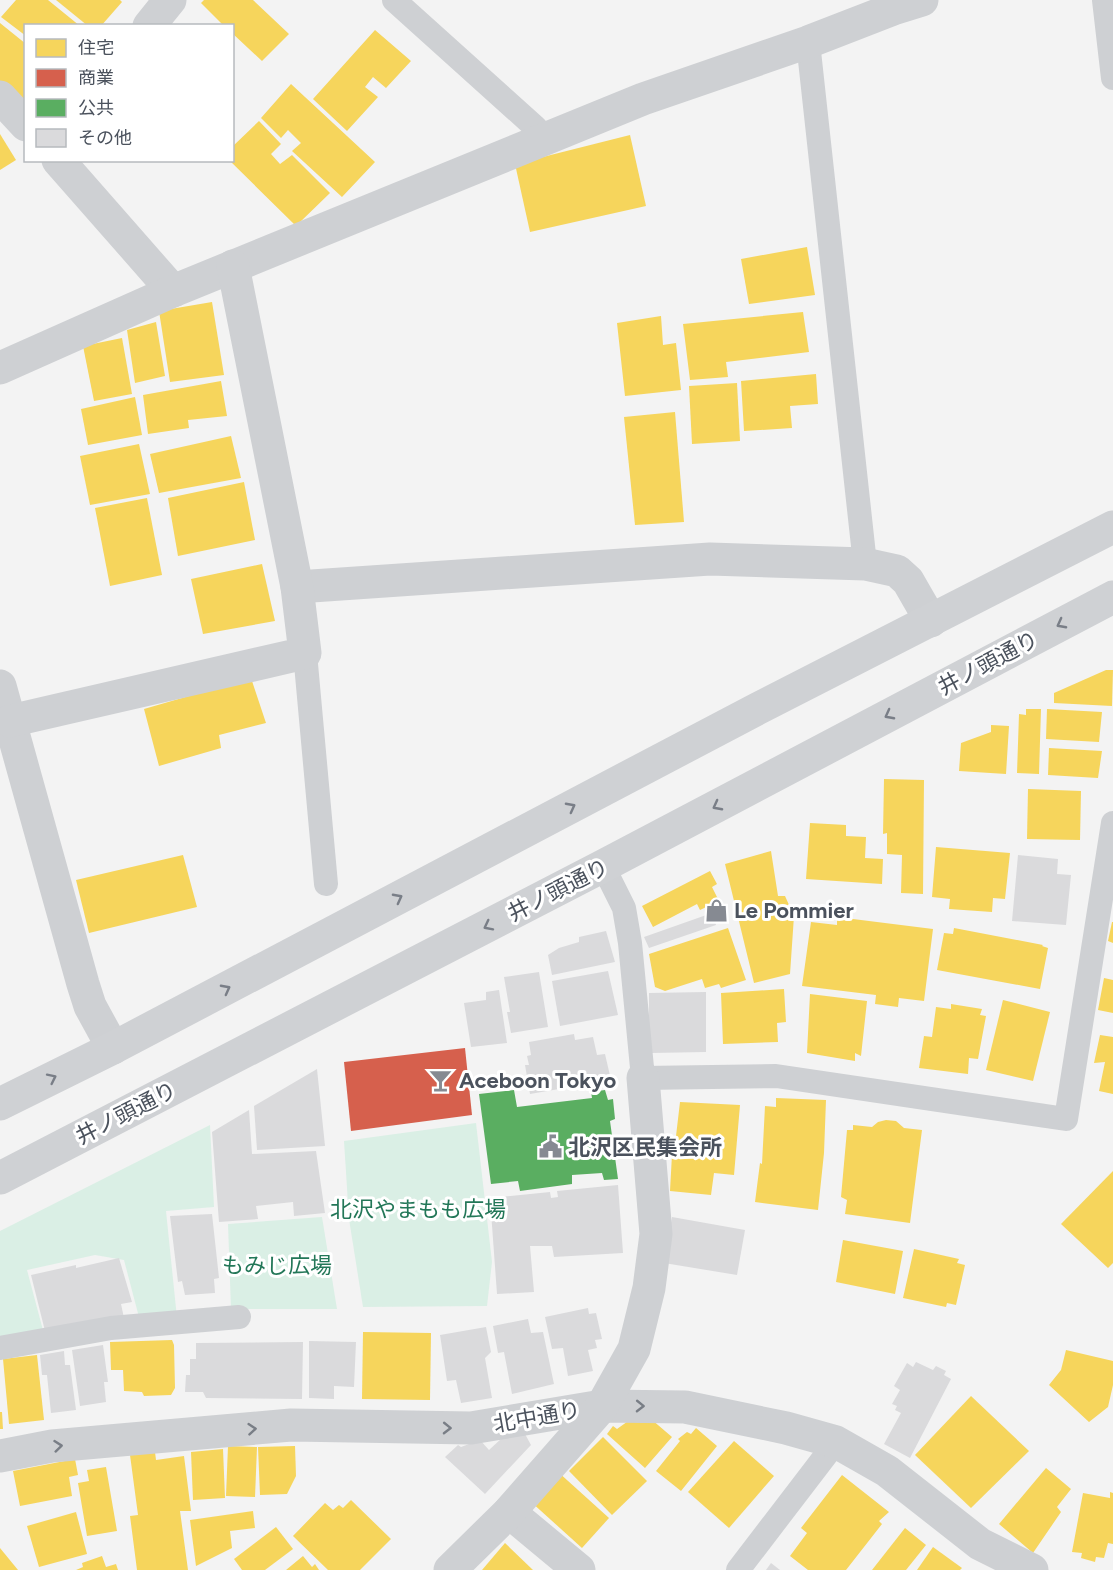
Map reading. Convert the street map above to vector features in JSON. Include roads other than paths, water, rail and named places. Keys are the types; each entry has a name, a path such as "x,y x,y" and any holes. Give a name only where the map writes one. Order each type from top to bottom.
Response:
{"main road":[{"path":"0,1104 113,1048 757,709 1113,527"},
{"name":"井ノ頭通り","path":"0,1178 603,866 1113,597"}],"street":[{"path":"151,24 170,0"},
{"path":"0,368 173,291 644,99 808,42 900,3"},
{"path":"0,97 24,123"},
{"path":"59,162 173,291"},
{"path":"10,721 305,652 297,586 233,266"},
{"path":"297,586 710,559 865,564 897,571 908,581 931,621"},
{"path":"0,686 83,984 90,1006 113,1048"},
{"path":"450,1570 509,1512 602,1406 634,1349 649,1288 656,1234 643,1078"},
{"name":"北中通り","path":"0,1456 52,1446 291,1425 471,1428 602,1406 685,1407 786,1428 836,1442 887,1471 980,1544 1032,1570"},
{"path":"509,1512 579,1570"}],"lane":[{"path":"394,0 547,140"},
{"path":"1104,0 1113,78"},
{"path":"808,42 865,564"},
{"path":"305,652 326,884"},
{"path":"603,866 624,908 630,943 643,1078 776,1076 1066,1119 1113,823"},
{"path":"0,1348 111,1328 239,1317"},
{"path":"738,1570 836,1442"}],"place":[{"name":"Le Pommier","path":"716,910"},
{"name":"Aceboon Tokyo","path":"441,1080"},
{"name":"北沢区民集会所","path":"550,1147"}],"park label":[{"name":"北沢やまもも広場","path":"418,1209"},
{"name":"もみじ広場","path":"277,1265"}]}
